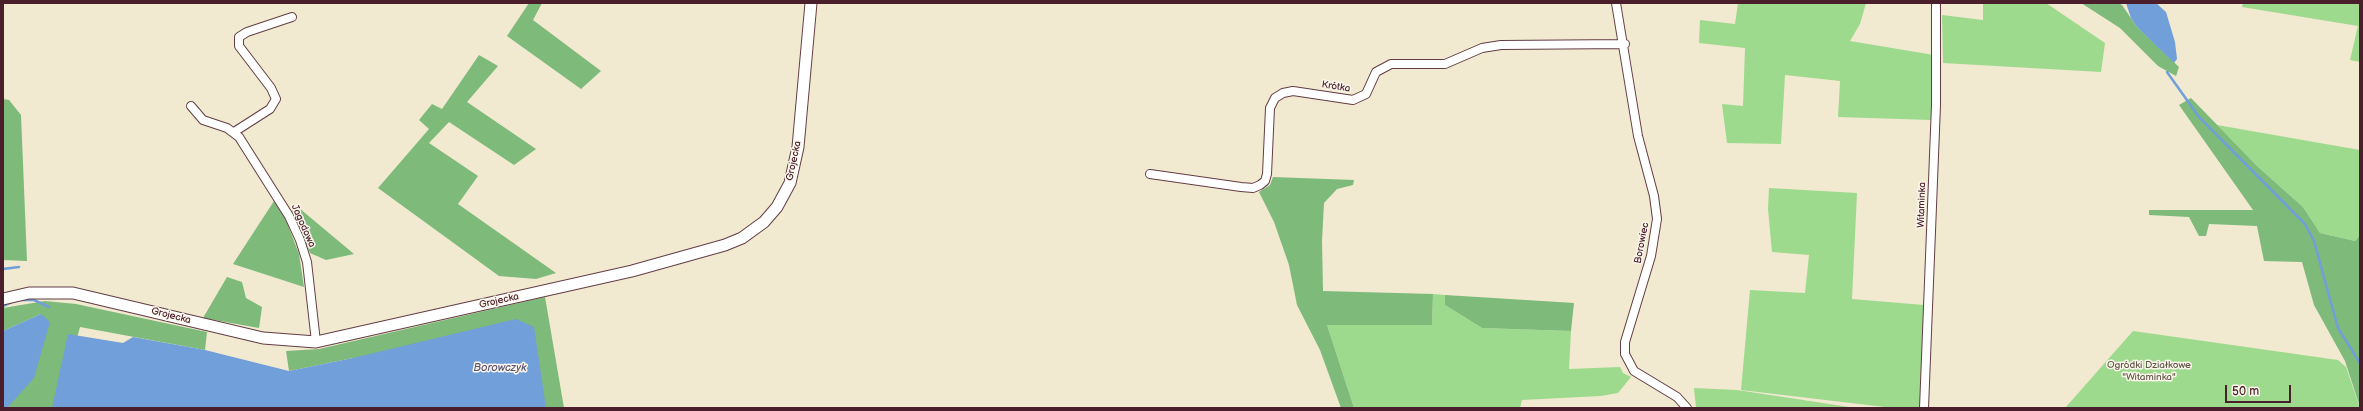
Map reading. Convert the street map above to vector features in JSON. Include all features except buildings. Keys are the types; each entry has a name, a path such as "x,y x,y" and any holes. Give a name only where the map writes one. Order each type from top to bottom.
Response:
{"street":[{"name":"Grojecka","path":"3,299 29,293 73,293 263,338 316,342 632,271 725,245 756,228 777,207 793,175 798,147 811,3"},
{"name":"Borowiec","path":"1616,3 1625,44 1638,136 1654,196 1656,219 1651,256 1626,342 1625,354 1634,371 1677,397 1687,408"},
{"name":"Witaminka","path":"1924,408 1936,82 1936,3"},
{"path":"191,106 203,120 224,126 234,132 270,109 276,99 272,88 238,46 239,37 247,32 292,16"},
{"name":"Krótka","path":"1150,174 1241,187 1260,185 1265,181 1267,174 1270,108 1275,98 1283,93 1293,91 1353,100 1366,94 1376,72 1391,64 1445,64 1478,50 1501,46 1625,44"},
{"name":"Jagodowa","path":"234,132 289,216 300,240 307,262 316,342"}],"green space":[{"path":"529,3 542,3 533,20 601,71 581,89 507,36"},
{"path":"1738,3 1866,3 1860,24 1850,41 1934,55 1931,120 1838,117 1840,81 1785,75 1781,144 1727,143 1722,104 1743,106 1745,48 1699,43 1700,20 1735,24"},
{"path":"1983,3 2046,3 2105,43 2101,72 1943,63 1942,15 1983,20"},
{"path":"2081,3 2119,3 2122,5 2137,27 2179,67 2176,76 2158,66 2120,28"},
{"path":"2243,3 2360,3 2360,62 2350,60 2358,26 2242,7"},
{"path":"479,55 498,66 467,102 536,149 514,165 449,122 429,143 478,176 458,204 556,273 536,279 499,276 378,188 429,129 419,120 432,104 442,109"},
{"path":"2191,98 2257,166 2303,207 2320,233 2355,241 2360,235 2360,407 2345,361 2314,305 2302,262 2264,261 2257,226 2209,224 2206,236 2199,236 2189,217 2149,215 2149,210 2253,210 2179,105"},
{"path":"3,99 9,100 21,115 27,261 3,260"},
{"path":"2217,125 2360,150 2360,235 2355,241 2320,233 2303,207 2257,166"},
{"path":"1273,177 1354,180 1353,185 1337,189 1324,203 1322,241 1323,291 1433,294 1432,325 1327,325 1354,408 1341,408 1320,350 1297,305 1289,265 1274,222 1259,192 1270,185"},
{"path":"1769,188 1857,193 1852,299 1924,305 1921,408 1893,408 1741,390 1750,290 1805,293 1809,255 1772,252 1768,209"},
{"path":"274,201 286,220 299,254 304,287 233,264"},
{"path":"299,208 354,254 326,260 310,253 292,211"},
{"path":"227,277 242,282 246,298 262,307 259,328 203,318"},
{"path":"1433,294 1445,295 1445,305 1482,328 1571,331 1569,369 1620,367 1623,373 1631,377 1618,393 1601,396 1522,400 1520,408 1354,408 1327,325 1432,325"},
{"path":"1445,295 1574,303 1571,331 1482,328 1445,305"},
{"path":"545,297 564,408 543,408 353,358 289,371 286,351 319,349"},
{"path":"45,301 76,304 207,332 205,350 80,327 58,408 7,408 41,314 3,331 3,308"},
{"name":"Ogródki Działkowe \"Witaminka\"","path":"2133,331 2338,360 2346,367 2360,408 2065,408"},
{"path":"1694,388 1737,390 1856,408 1696,408"}],"water":[{"path":"2126,3 2156,3 2166,12 2175,42 2177,59 2174,63 2137,27 2131,18"},
{"path":"41,314 50,322 34,378 7,408 3,408 3,331"},
{"name":"Borowczyk","path":"516,319 534,327 546,408 52,408 68,334 123,343 133,337 205,350 289,371 353,358"}],"waterway":[{"path":"2167,72 2199,117 2305,224 2314,241 2338,328 2360,363"},
{"path":"3,269 19,267"},
{"path":"21,300 34,300 49,307"},
{"path":"3,306 12,302"}]}
